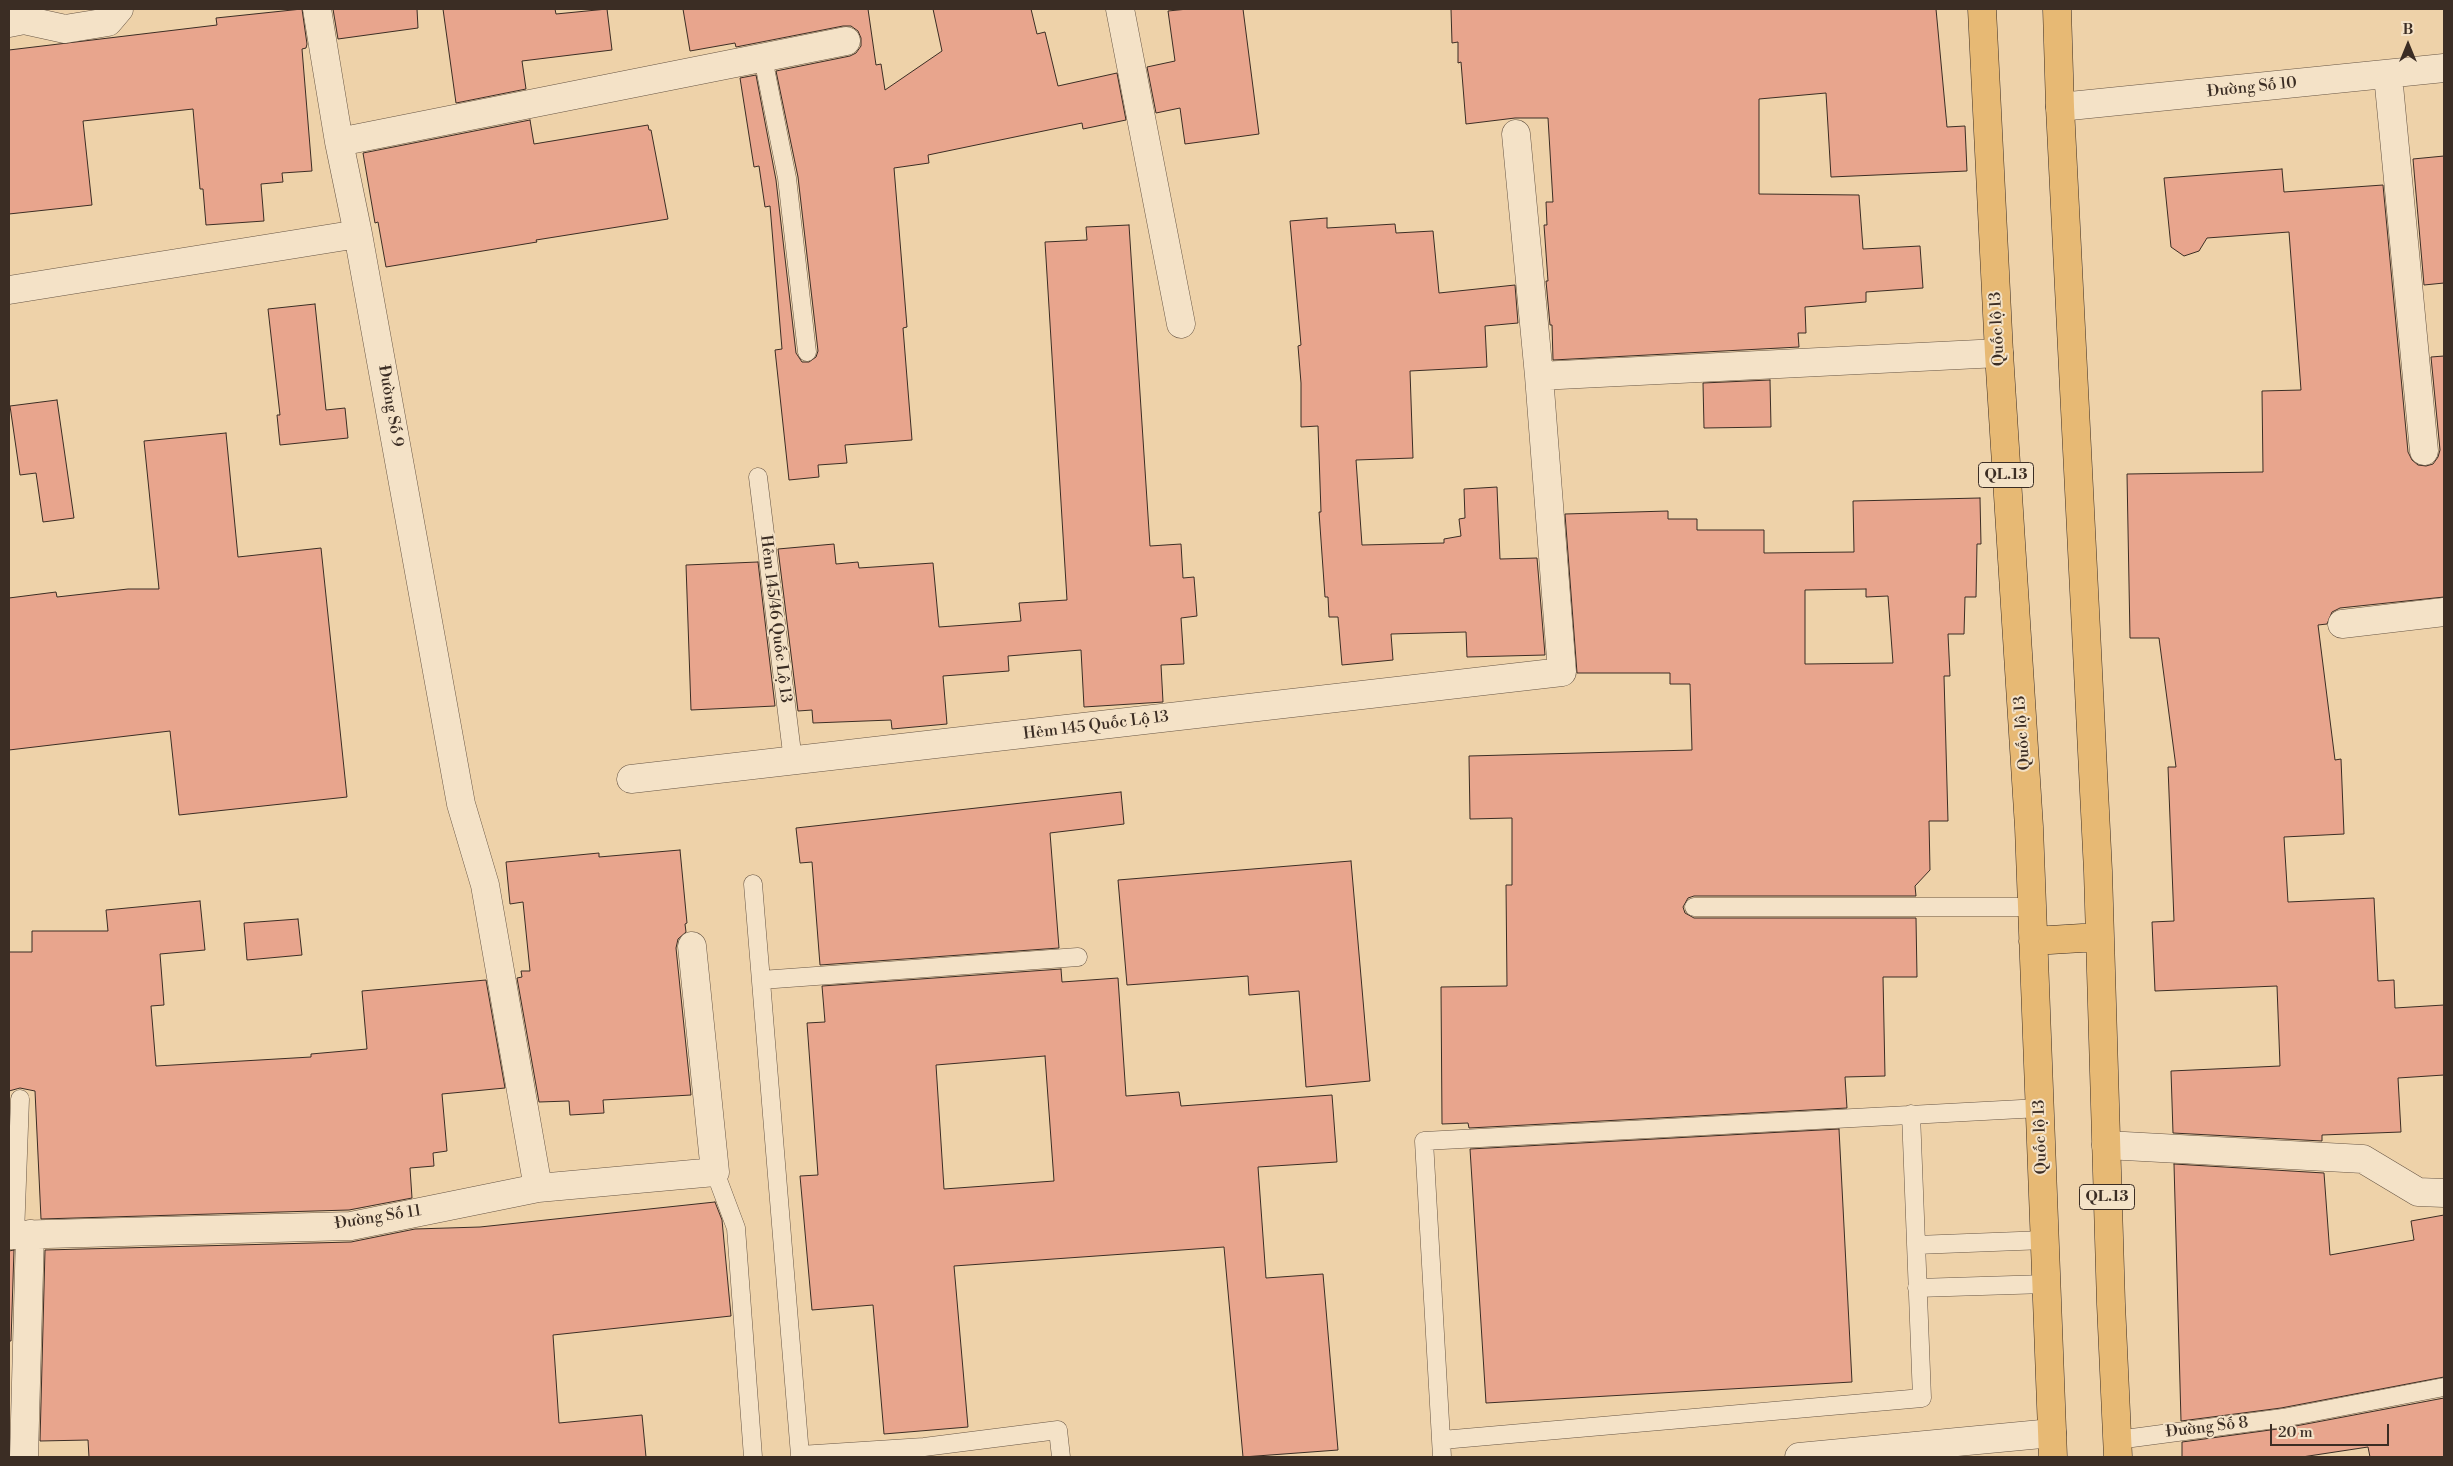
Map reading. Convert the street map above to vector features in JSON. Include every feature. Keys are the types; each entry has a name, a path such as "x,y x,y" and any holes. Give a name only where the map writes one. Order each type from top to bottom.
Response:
{"highway":[{"name":"Quốc lộ 13","path":"1982,9 1998,353 2032,907 2052,1445"},
{"name":"QL.13","path":"2057,9 2060,107 2076,400 2100,936 2117,1448"},
{"path":"2033,941 2100,936"}],"street":[{"path":"9,23 24,20 65,29 108,22 119,9"},
{"name":"Đường Số 9","path":"317,9 461,804 485,885 538,1188"},
{"path":"1120,9 1181,324"},
{"path":"340,142 846,42"},
{"name":"Đường Số 10","path":"2060,107 2444,68"},
{"path":"2388,75 2424,451"},
{"path":"1516,134 1539,376 1998,353"},
{"path":"9,290 358,234"},
{"name":"Hẻm 145 Quốc Lộ 13","path":"631,779 1562,672 1539,376"},
{"path":"2342,624 2444,612"},
{"path":"692,946 714,1172"},
{"path":"2106,1145 2363,1158 2418,1192 2444,1193"},
{"name":"Đường Số 11","path":"18,1235 351,1226 538,1188 714,1172"},
{"path":"18,1235 24,1457"},
{"path":"1799,1457 2052,1445"}],"lane":[{"path":"763,58 787,178 807,352"},
{"name":"Hẻm 145/46 Quốc Lộ 13","path":"758,478 793,761"},
{"path":"753,884 800,1455 924,1447 1058,1430 1061,1457"},
{"path":"1694,907 2032,907"},
{"path":"761,980 1078,957"},
{"path":"18,1235 20,1099"},
{"path":"1911,1114 1922,1398 1442,1448 1424,1141 1911,1114 2040,1108"},
{"path":"714,1172 736,1228 753,1457"},
{"path":"1916,1245 2045,1240"},
{"path":"1917,1288 2046,1284"},
{"name":"Đường Số 8","path":"2117,1448 2444,1386"}],"building":[{"path":"302,9 307,44 306,48 302,49 312,171 282,173 283,182 261,184 264,221 206,225 203,189 200,189 193,109 83,121 92,205 9,214 9,50 217,25 216,18"},
{"path":"333,9 417,9 418,28 338,39"},
{"path":"443,9 555,9 556,14 607,9 612,50 522,61 526,89 456,103"},
{"path":"683,9 868,9 876,65 881,64 885,90 942,51 933,9 1031,9 1037,34 1045,32 1058,86 1117,73 1126,120 1083,129 1082,123 928,155 929,163 894,168 907,327 903,328 912,440 845,445 847,463 818,465 819,477 789,480 775,350 782,349 770,206 765,207 759,166 754,167 740,78 756,75 776,180 796,353 802,362 809,362 816,357 818,351 798,177 776,71 850,56 856,53 861,46 861,38 858,31 851,26 843,26 736,47 735,43 690,51"},
{"path":"1243,9 1259,134 1185,144 1180,108 1156,113 1147,67 1175,61 1168,11"},
{"path":"1451,9 1936,9 1947,127 1965,126 1967,171 1831,177 1826,93 1759,99 1759,194 1859,195 1863,249 1920,246 1923,288 1866,292 1866,302 1805,307 1806,333 1798,333 1799,347 1553,360 1552,325 1550,325 1546,281 1548,281 1544,225 1547,225 1546,202 1553,202 1548,118 1515,118 1466,124 1461,62 1458,63 1458,42 1452,43"},
{"path":"530,120 534,144 648,125 649,130 651,130 668,219 386,267 378,222 375,223 363,153"},
{"path":"2444,156 2444,283 2424,285 2413,159"},
{"path":"2282,169 2284,192 2383,185 2408,452 2412,460 2418,465 2426,466 2433,464 2440,450 2431,357 2444,356 2444,597 2340,608 2332,612 2327,624 2318,625 2335,760 2341,759 2344,834 2284,837 2288,902 2374,898 2378,981 2394,980 2395,1008 2444,1005 2444,1075 2398,1078 2401,1132 2322,1135 2322,1141 2173,1133 2171,1071 2280,1066 2277,986 2155,991 2152,922 2174,921 2168,767 2176,767 2159,638 2130,638 2127,474 2263,472 2262,391 2301,390 2289,232 2207,238 2199,251 2184,256 2171,247 2164,178"},
{"path":"1327,218 1327,228 1395,224 1396,233 1433,231 1439,293 1515,285 1518,323 1485,326 1487,367 1410,371 1413,458 1356,460 1362,545 1444,543 1444,539 1461,536 1459,519 1465,518 1464,489 1497,487 1500,559 1537,558 1545,655 1467,657 1466,632 1391,634 1393,660 1342,665 1338,617 1329,617 1328,597 1325,597 1319,512 1321,512 1318,426 1301,427 1301,383 1298,346 1301,345 1290,221"},
{"path":"1129,225 1150,546 1181,544 1183,578 1194,577 1197,616 1181,618 1184,664 1161,665 1163,702 1084,707 1081,650 1008,656 1009,671 943,676 947,724 892,729 891,720 813,723 812,710 798,711 778,549 834,544 836,564 858,562 859,568 933,563 939,627 1021,621 1019,603 1067,600 1045,242 1087,240 1086,227"},
{"path":"315,304 326,410 345,408 348,438 280,445 277,415 280,415 268,309"},
{"path":"1770,380 1771,427 1704,428 1703,383"},
{"path":"57,400 74,518 43,522 36,473 20,475 10,406"},
{"path":"226,433 238,557 321,548 347,797 179,815 170,731 9,750 9,598 56,592 57,597 128,589 159,589 144,441"},
{"path":"1980,498 1981,544 1977,544 1976,597 1965,597 1964,634 1948,634 1950,676 1944,676 1948,821 1929,821 1930,870 1915,886 1916,896 1694,896 1688,898 1683,907 1685,913 1694,918 1916,918 1917,977 1883,977 1885,1076 1845,1077 1847,1108 1469,1128 1468,1123 1442,1124 1441,987 1507,986 1506,885 1512,885 1512,818 1470,819 1469,756 1692,750 1690,684 1670,684 1670,673 1577,673 1565,514 1668,511 1668,519 1697,519 1697,530 1764,530 1764,553 1854,552 1853,501","holes":["1866,589 1866,597 1888,596 1893,663 1805,664 1805,590"]},
{"path":"758,562 775,706 691,710 686,565"},
{"path":"1121,792 1124,824 1050,833 1059,948 820,965 812,862 800,863 796,828"},
{"path":"680,850 687,923 685,924 686,932 678,939 676,948 691,1095 603,1100 604,1113 570,1115 569,1101 539,1102 517,978 522,977 521,971 530,971 523,902 510,904 506,862 599,853 599,857"},
{"path":"1351,861 1370,1081 1306,1087 1299,991 1249,995 1248,976 1127,985 1118,880"},
{"path":"200,901 205,950 160,954 164,1005 151,1006 156,1066 311,1057 311,1054 367,1049 362,991 486,980 505,1088 442,1094 447,1151 433,1153 434,1166 410,1168 412,1198 349,1210 41,1219 35,1091 20,1088 9,1091 9,952 32,952 32,931 108,931 106,910"},
{"path":"298,919 302,955 247,960 244,923"},
{"path":"1061,969 1062,982 1118,978 1126,1096 1179,1092 1181,1106 1332,1095 1337,1162 1258,1167 1266,1278 1323,1274 1338,1450 1243,1457 1224,1247 954,1266 968,1427 884,1434 873,1305 812,1310 800,1176 818,1175 807,1023 825,1022 822,986","holes":["1045,1056 1054,1181 944,1189 936,1065"]},
{"path":"1839,1129 1852,1382 1486,1403 1470,1149"},
{"path":"2174,1164 2324,1173 2330,1255 2414,1240 2411,1221 2444,1215 2444,1377 2281,1408 2181,1421"},
{"path":"715,1202 722,1220 731,1316 553,1335 559,1423 642,1415 646,1457 89,1457 88,1440 40,1441 45,1250 351,1242 415,1229 480,1227"},
{"path":"14,1250 11,1341 9,1341 9,1251"},
{"path":"2444,1398 2444,1457 2370,1457 2368,1447 2302,1457 2182,1457 2182,1442 2285,1428"}]}
